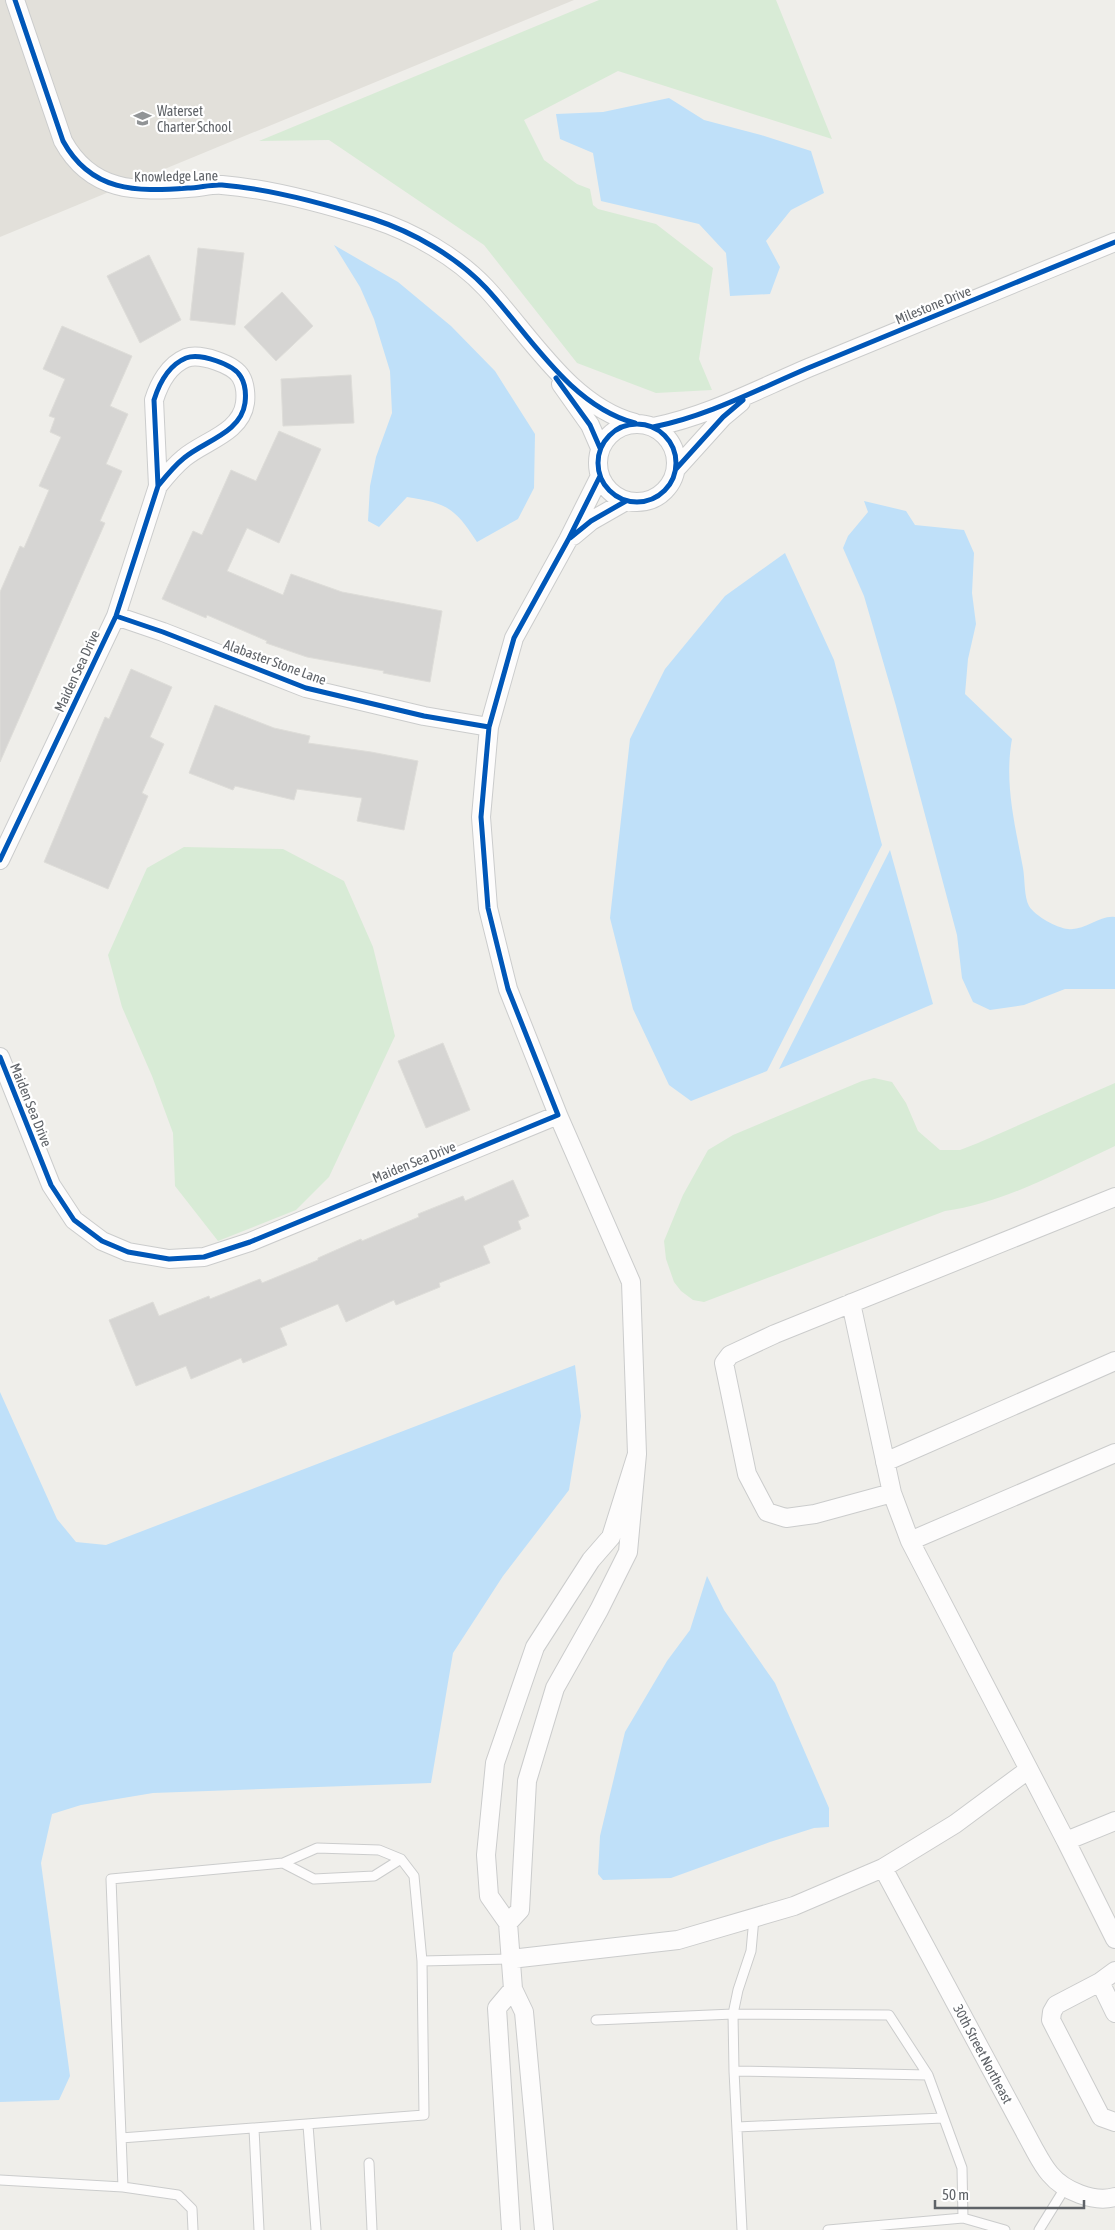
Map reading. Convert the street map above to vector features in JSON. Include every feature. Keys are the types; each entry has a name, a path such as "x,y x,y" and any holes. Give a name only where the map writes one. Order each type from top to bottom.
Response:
{"street":[{"path":"15,0 56,121"},
{"path":"25,0 56,121"},
{"name":"Knowledge Lane","path":"56,121 63,141 72,157 87,172 114,186 141,191 220,185 297,198 375,220 400,230 437,250 474,276 486,288 542,356 590,425 600,448"},
{"name":"Milestone Drive","path":"653,427 700,415 759,388 1115,242"},
{"path":"194,356 215,360 235,371 241,376 246,401 240,419 231,428 185,457 158,486 154,400 165,376 184,359 194,356"},
{"name":"Knowledge Lane","path":"542,356 578,390 605,411 635,423"},
{"name":"Milestone Drive","path":"568,540 591,520 626,501 639,502 652,499 663,492 672,482 676,470 723,417 759,388"},
{"path":"626,501 615,496 606,487 600,476 598,458 600,448 605,439 614,431 635,423"},
{"name":"Milestone Drive","path":"635,423 653,427 670,440 674,449 676,470"},
{"path":"508,1923 520,1910 527,1781 554,1688 599,1610 628,1552 637,1454 631,1282 558,1115 508,989 488,908 481,817 489,727 514,638 568,540 600,476"},
{"name":"Maiden Sea Drive","path":"0,860 116,616 158,486"},
{"name":"Alabaster Stone Lane","path":"116,616 163,632 306,688 424,716 489,727"},
{"name":"Maiden Sea Drive","path":"0,1057 51,1185 74,1220 102,1241 128,1252 169,1260 204,1258 250,1242 558,1115"},
{"path":"892,1493 839,1509 786,1518 767,1512 747,1474 724,1363 730,1354 851,1303 1115,1197"},
{"path":"851,1303 892,1493 910,1541 1115,1939"},
{"path":"885,1462 1115,1361"},
{"path":"910,1541 1115,1453"},
{"path":"544,2230 524,2012 513,1990 508,1923 488,1896 486,1855 496,1763 535,1647 591,1560 611,1537 637,1454"},
{"path":"511,1959 678,1940 794,1906 883,1868 955,1824 1028,1770"},
{"path":"1066,1842 1115,1821"},
{"name":"30th Street Northeast","path":"883,1868 1033,2147 1050,2174 1065,2188 1090,2197 1115,2197"},
{"path":"1115,1971 1100,1982 1056,2005 1052,2012 1051,2020 1101,2117 1115,2122"},
{"path":"1100,1982 1115,2013"},
{"path":"511,2230 497,2008 513,1990"}],"lane":[{"path":"121,2138 424,2115 422,1961 414,1876 401,1859 379,1850 317,1848 283,1863 111,1880 121,2138 123,2187"},
{"path":"283,1863 314,1879 374,1876 401,1859"},
{"path":"742,2230 733,2014 738,1990 751,1951 754,1918"},
{"path":"422,1961 511,1959"},
{"path":"596,2020 733,2014 888,2015 928,2075 962,2168 962,2218"},
{"path":"734,2071 928,2075"},
{"path":"738,2127 943,2118"},
{"path":"308,2125 316,2230"},
{"path":"254,2129 259,2230"},
{"path":"369,2163 372,2230"},
{"path":"0,2180 123,2187 178,2195 192,2209 194,2230"},
{"path":"1039,2230 1065,2188"},
{"path":"828,2230 962,2218 1005,2230"}],"shaded area":[{"name":"Waterset Charter School","path":"0,0 574,0 0,237"}],"green space":[{"path":"599,0 776,0 832,139 618,71 524,120 544,160 577,184 590,189 593,205 598,209 656,224 713,268 699,359 712,390 656,393 577,363 484,245 329,140 259,141"},
{"path":"184,847 283,849 344,881 373,947 395,1036 329,1177 296,1210 218,1241 175,1186 173,1133 152,1076 122,1007 108,955 147,868"},
{"path":"874,1078 892,1082 906,1103 918,1131 940,1150 960,1150 1115,1083 1115,1146 1010,1194 967,1207 945,1211 704,1302 693,1300 681,1291 674,1282 666,1259 664,1241 683,1195 708,1150 733,1135 862,1081"}],"water":[{"path":"669,98 704,120 811,151 824,193 791,210 766,241 780,267 770,294 730,296 726,253 699,224 601,201 593,153 560,139 556,114 603,112"},
{"path":"334,245 398,282 451,326 495,371 535,434 534,488 518,519 477,542 462,521 449,509 432,502 407,497 379,527 368,521 370,486 376,457 392,413 390,371 374,319 360,287"},
{"path":"864,501 906,511 915,525 964,530 974,553 972,593 976,624 968,659 965,694 1012,739 1009,772 1010,788 1027,902 1032,910 1047,921 1068,929 1080,928 1103,918 1115,917 1115,989 1065,989 1024,1005 990,1010 973,1002 962,978 957,935 896,706 864,596 843,548 848,536 868,512"},
{"path":"785,553 834,660 882,845 767,1071 691,1101 669,1085 633,1009 610,918 630,739 665,669 725,596"},
{"path":"890,850 933,1004 779,1069"},
{"path":"575,1365 581,1416 569,1490 503,1576 453,1653 431,1783 153,1793 81,1805 52,1814 41,1863 70,2076 59,2100 0,2102 0,1392 57,1519 76,1542 106,1545"},
{"path":"707,1576 724,1610 775,1683 829,1808 829,1827 814,1828 770,1842 671,1878 603,1880 598,1874 600,1836 625,1732 667,1661 690,1630"}],"building":[{"path":"198,248 244,253 235,325 190,320"},
{"path":"149,255 181,320 140,343 107,276"},
{"path":"282,292 313,326 276,361 244,327"},
{"path":"62,326 132,356 110,406 128,414 106,464 122,471 100,521 105,523 0,762 0,592 20,546 24,548 49,490 39,486 61,437 50,432 55,418 49,416 65,379 43,369"},
{"path":"351,375 354,423 283,426 281,379"},
{"path":"279,431 321,449 279,543 247,528 227,571 283,595 291,574 342,592 442,611 430,682 383,673 384,671 307,657 266,643 267,641 207,615 206,618 162,599 193,531 202,535 231,470 256,481"},
{"path":"131,669 172,687 150,737 164,744 142,793 148,796 108,889 44,862 105,717 109,719"},
{"path":"215,705 274,728 310,736 308,743 418,761 404,830 357,821 362,798 297,789 294,800 235,786 233,790 189,773"},
{"path":"443,1043 470,1110 426,1128 398,1061"},
{"path":"513,1180 529,1216 518,1221 521,1229 483,1246 490,1263 439,1283 440,1287 396,1305 394,1300 346,1322 338,1304 280,1328 287,1345 243,1363 241,1358 191,1379 186,1366 136,1386 109,1320 153,1302 159,1316 209,1296 210,1299 260,1279 262,1283 318,1260 318,1258 361,1239 362,1241 419,1217 418,1214 463,1196 465,1201"}],"cycle path":[{"path":"15,0 63,141 74,158 87,170 101,179 116,185 133,188 150,190 218,185 279,194 355,213 388,224 419,238 462,266 486,288 552,366 571,385 590,401 612,414 635,423"},
{"path":"653,427 694,416 734,401 813,366 1115,242"},
{"path":"0,860 116,616 158,486 154,400 159,388 170,370 186,358 208,358 231,368 241,377 245,393 245,403 237,422 180,461 158,486"},
{"path":"556,378 590,425 600,448"},
{"path":"676,469 723,417 743,400"},
{"path":"629,424 645,424 659,430 670,441 676,455 676,463 676,471 670,485 659,496 645,502 629,502 615,496 604,485 598,471 598,455 604,441 615,430 629,424"},
{"path":"0,1057 51,1185 74,1220 102,1241 128,1252 169,1259 204,1257 250,1242 558,1115 508,989 488,908 481,817 489,727 514,638 568,540 600,476"},
{"path":"570,538 591,521 626,501"},
{"path":"116,616 163,632 306,688 424,716 489,727"}],"place":[{"name":"Waterset Charter School","path":"143,119"}]}
